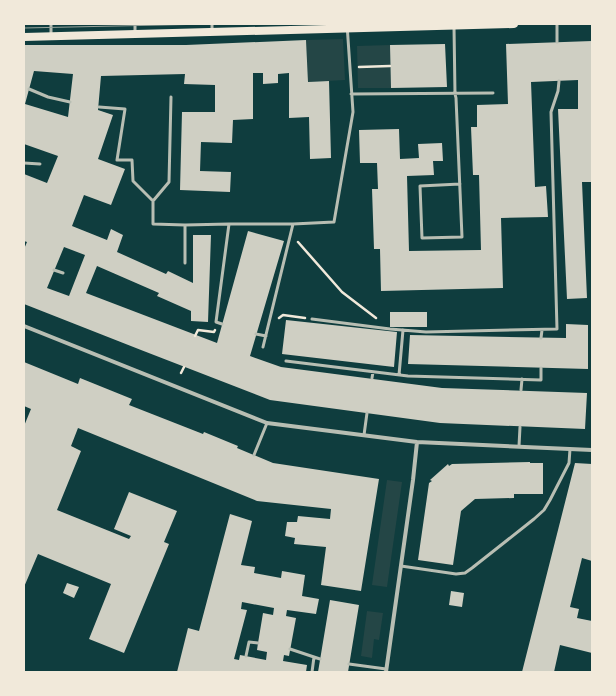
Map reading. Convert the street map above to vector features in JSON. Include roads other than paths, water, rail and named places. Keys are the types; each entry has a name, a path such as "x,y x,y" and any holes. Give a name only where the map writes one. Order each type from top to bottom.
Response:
{"main road":[{"path":"24,37 135,34 212,28 514,24"}],"street":[{"path":"24,326 267,423 417,442 592,450"},
{"path":"386,670 417,442"}],"lane":[{"path":"51,24 51,36"},
{"path":"135,24 135,34"},
{"path":"557,24 558,42"},
{"path":"454,25 455,94 460,184 462,236 422,238 420,186 460,184"},
{"path":"171,97 169,182 154,201 153,224 293,224 334,222 353,112 350,67 352,26"},
{"path":"312,319 426,332 557,329 551,112 558,91 559,80"},
{"path":"29,89 48,97 70,102"},
{"path":"352,94 493,93"},
{"path":"99,107 125,108 117,160 132,160 133,181 154,201"},
{"path":"24,163 40,164"},
{"path":"222,324 216,322 229,224"},
{"path":"263,347 293,224"},
{"path":"185,225 185,263"},
{"path":"54,270 63,273"},
{"path":"399,375 403,330"},
{"path":"541,338 542,330"},
{"path":"256,334 266,336"},
{"path":"286,361 399,375 541,380 541,368"},
{"path":"372,378 373,372"},
{"path":"521,390 522,379"},
{"path":"364,435 367,413"},
{"path":"254,455 267,423"},
{"path":"519,446 520,426"},
{"path":"401,566 456,574 469,571 544,510 569,463 570,449"},
{"path":"246,656 249,642 258,643"},
{"path":"290,649 320,659"},
{"path":"312,672 314,657"},
{"path":"349,664 386,670"}],"tram line":[{"path":"24,28 210,24"}]}
